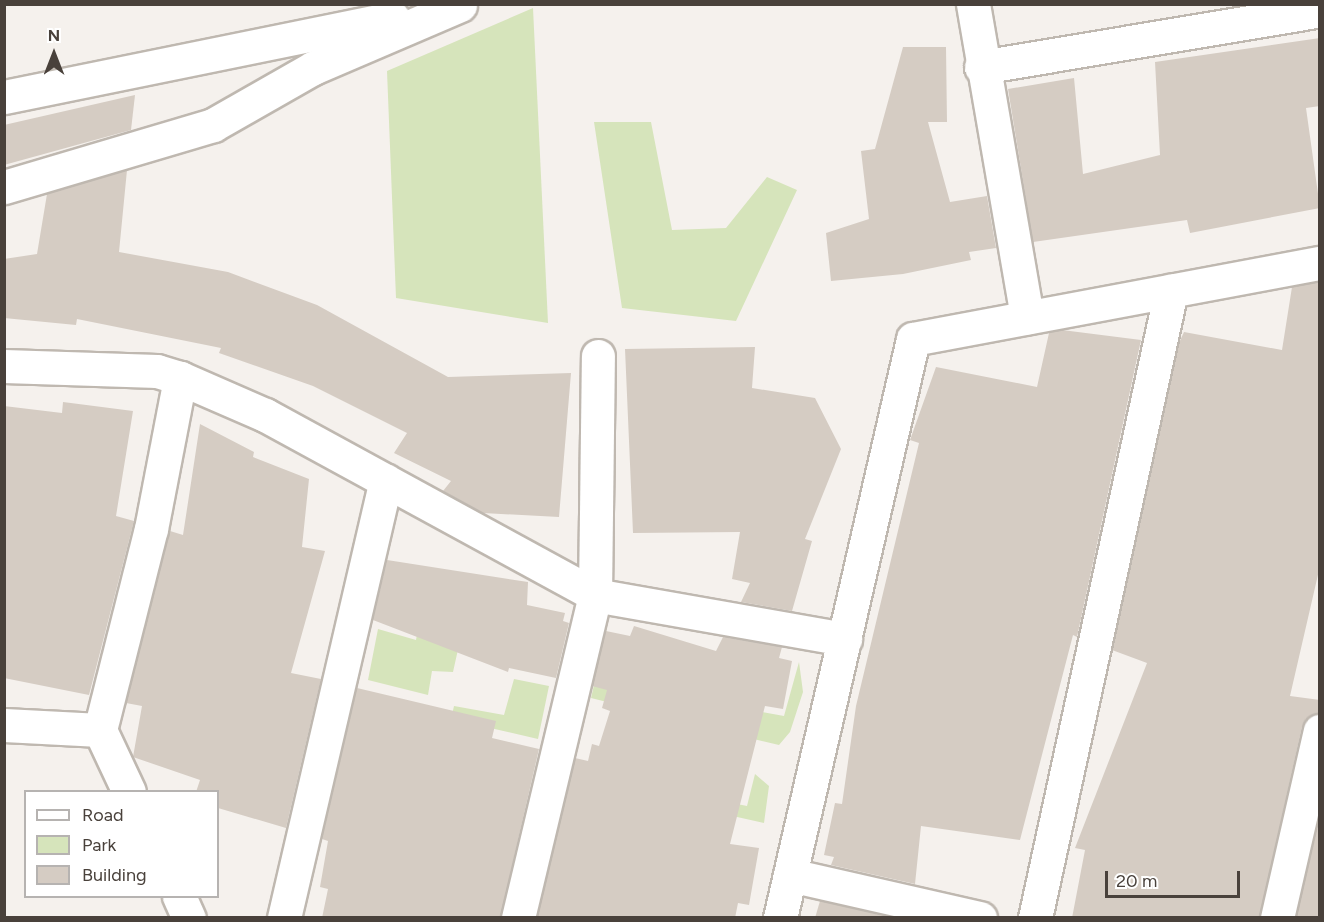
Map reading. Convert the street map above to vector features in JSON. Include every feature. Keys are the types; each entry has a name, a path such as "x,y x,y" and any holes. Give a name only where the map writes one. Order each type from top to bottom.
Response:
{"street":[{"path":"4,97 460,4 313,68 213,124 4,187"},
{"path":"974,4 981,67 1027,317"},
{"path":"981,67 1320,10"},
{"path":"780,918 913,339 1320,263"},
{"path":"1035,918 1171,291"},
{"path":"518,918 595,595 598,356"},
{"path":"4,366 157,370 265,415 595,595 845,639"},
{"path":"128,790 100,730 151,529 180,378"},
{"path":"284,918 386,481"},
{"path":"4,725 100,730"},
{"path":"1277,918 1320,731"},
{"path":"790,875 980,918"},
{"path":"179,898 189,918"}],"green space":[{"path":"533,8 548,323 396,298 387,71"},
{"path":"594,122 651,122 672,230 726,228 767,177 797,190 736,321 622,308"},
{"path":"420,617 463,627 453,672 432,671 428,695 368,680 378,629 416,640"},
{"path":"799,662 803,692 790,732 779,745 687,723 673,791 747,806 755,774 769,786 764,823 576,781 664,782 675,719 591,698 595,681 784,716"},
{"path":"514,679 549,686 538,739 451,719 454,706 504,715"}],"building":[{"path":"1320,38 1320,106 1306,108 1320,208 1190,233 1187,220 1033,242 1008,89 1074,78 1083,174 1160,155 1155,62"},
{"path":"903,47 946,47 947,122 928,122 950,202 987,196 996,248 969,252 971,260 903,274 831,281 826,233 869,219 861,151 875,149"},
{"path":"135,95 131,130 4,165 4,125"},
{"path":"127,170 119,252 228,272 317,305 448,377 571,373 559,517 483,513 443,491 451,481 394,453 407,433 313,386 219,353 221,348 77,319 76,325 4,318 4,259 37,254 47,194"},
{"path":"1320,282 1320,566 1290,696 1320,700 1320,713 1302,727 1259,918 1072,918 1085,850 1075,848 1147,663 1112,650 1178,345 1184,332 1282,350 1292,287"},
{"path":"1062,330 1141,340 1077,637 1073,635 1020,840 921,826 915,884 831,865 834,857 824,855 835,803 842,804 856,706 919,443 910,440 936,367 1037,387 1049,333"},
{"path":"755,347 752,388 815,398 841,449 805,539 812,541 792,611 741,602 750,583 732,579 740,532 633,533 625,349"},
{"path":"63,402 133,411 116,516 134,521 89,695 4,678 4,406 62,413"},
{"path":"200,424 254,452 253,457 309,479 302,547 325,551 291,673 321,679 286,828 219,808 219,790 197,790 200,780 133,757 142,706 126,703 170,531 183,535"},
{"path":"387,560 528,582 527,605 565,613 563,621 569,623 556,678 509,668 508,672 373,620"},
{"path":"634,626 716,651 723,637 782,647 779,658 792,661 783,709 765,706 730,844 759,848 749,905 738,903 735,918 537,918 575,758 588,761 592,744 599,746 610,711 602,708 607,690 592,686 606,631 630,636"},
{"path":"357,688 496,721 492,738 539,749 500,918 322,918 328,889 320,887 328,841 322,839"},
{"path":"1320,817 1320,918 1296,918"},
{"path":"820,901 893,918 815,918"}]}
